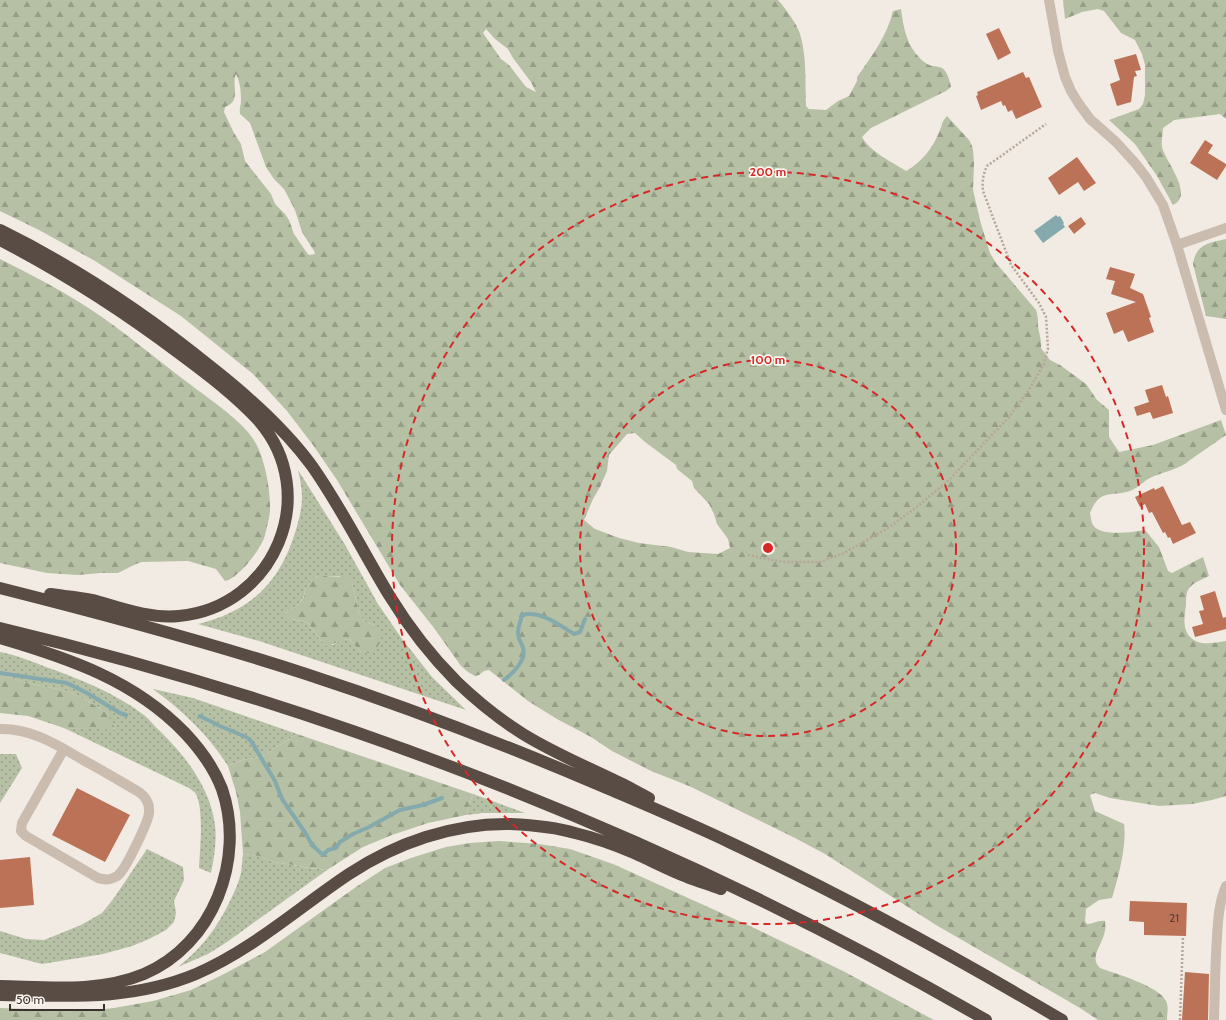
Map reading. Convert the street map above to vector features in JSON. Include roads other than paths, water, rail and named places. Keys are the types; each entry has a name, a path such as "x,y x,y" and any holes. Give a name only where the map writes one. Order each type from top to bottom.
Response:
{"highway":[{"path":"0,230 52,257 139,312 196,354 261,410 294,443 311,465 343,514 389,595 415,634 442,666 473,696 523,734 557,753 616,780 655,802 687,823"},
{"path":"0,240 75,282 135,320 191,362 241,404 265,429 278,451 285,473 288,500 287,513 281,539 275,552 259,576 239,594 202,612 177,617 153,616 83,598 0,588"},
{"path":"0,588 173,634 320,679 390,703 560,768 729,842 851,902 973,968 1062,1020"},
{"path":"0,628 145,665 264,701 441,763 526,796 653,850 777,908 857,949 986,1020"},
{"path":"0,638 56,655 103,675 132,691 172,721 184,732 204,756 218,779 228,815 230,840 230,852 225,876 222,887 212,909 199,930 175,955 164,963 144,974 118,983 65,987 0,986"},
{"path":"0,995 101,996 165,985 209,968 239,952 348,874 392,849 442,832 476,827 509,824 573,832 634,853 686,877 777,908"}],"street":[{"path":"1049,0 1058,51 1065,77 1071,91 1090,119 1116,142 1146,176 1163,205 1177,245 1219,391 1226,410"},
{"path":"1177,245 1226,228"},
{"path":"0,729 34,734 50,741 64,749 139,792 148,801 149,813 146,826 122,871 112,879 98,878 26,836 22,831 22,823 64,749"},
{"path":"1214,1020 1216,949 1219,913 1221,898 1226,886"}],"water":[{"path":"1056,215 1058,217 1060,216 1065,227 1043,243 1034,231"}],"waterway":[{"path":"504,680 515,670 523,657 523,648 518,633 522,615 529,614 543,616 574,634 580,632 585,619"},
{"path":"0,673 67,683 126,715"},
{"path":"200,716 246,737 251,741 275,781 282,799 312,845 323,855 328,850 336,848 340,842 353,834 400,810 423,805 442,798"}]}
